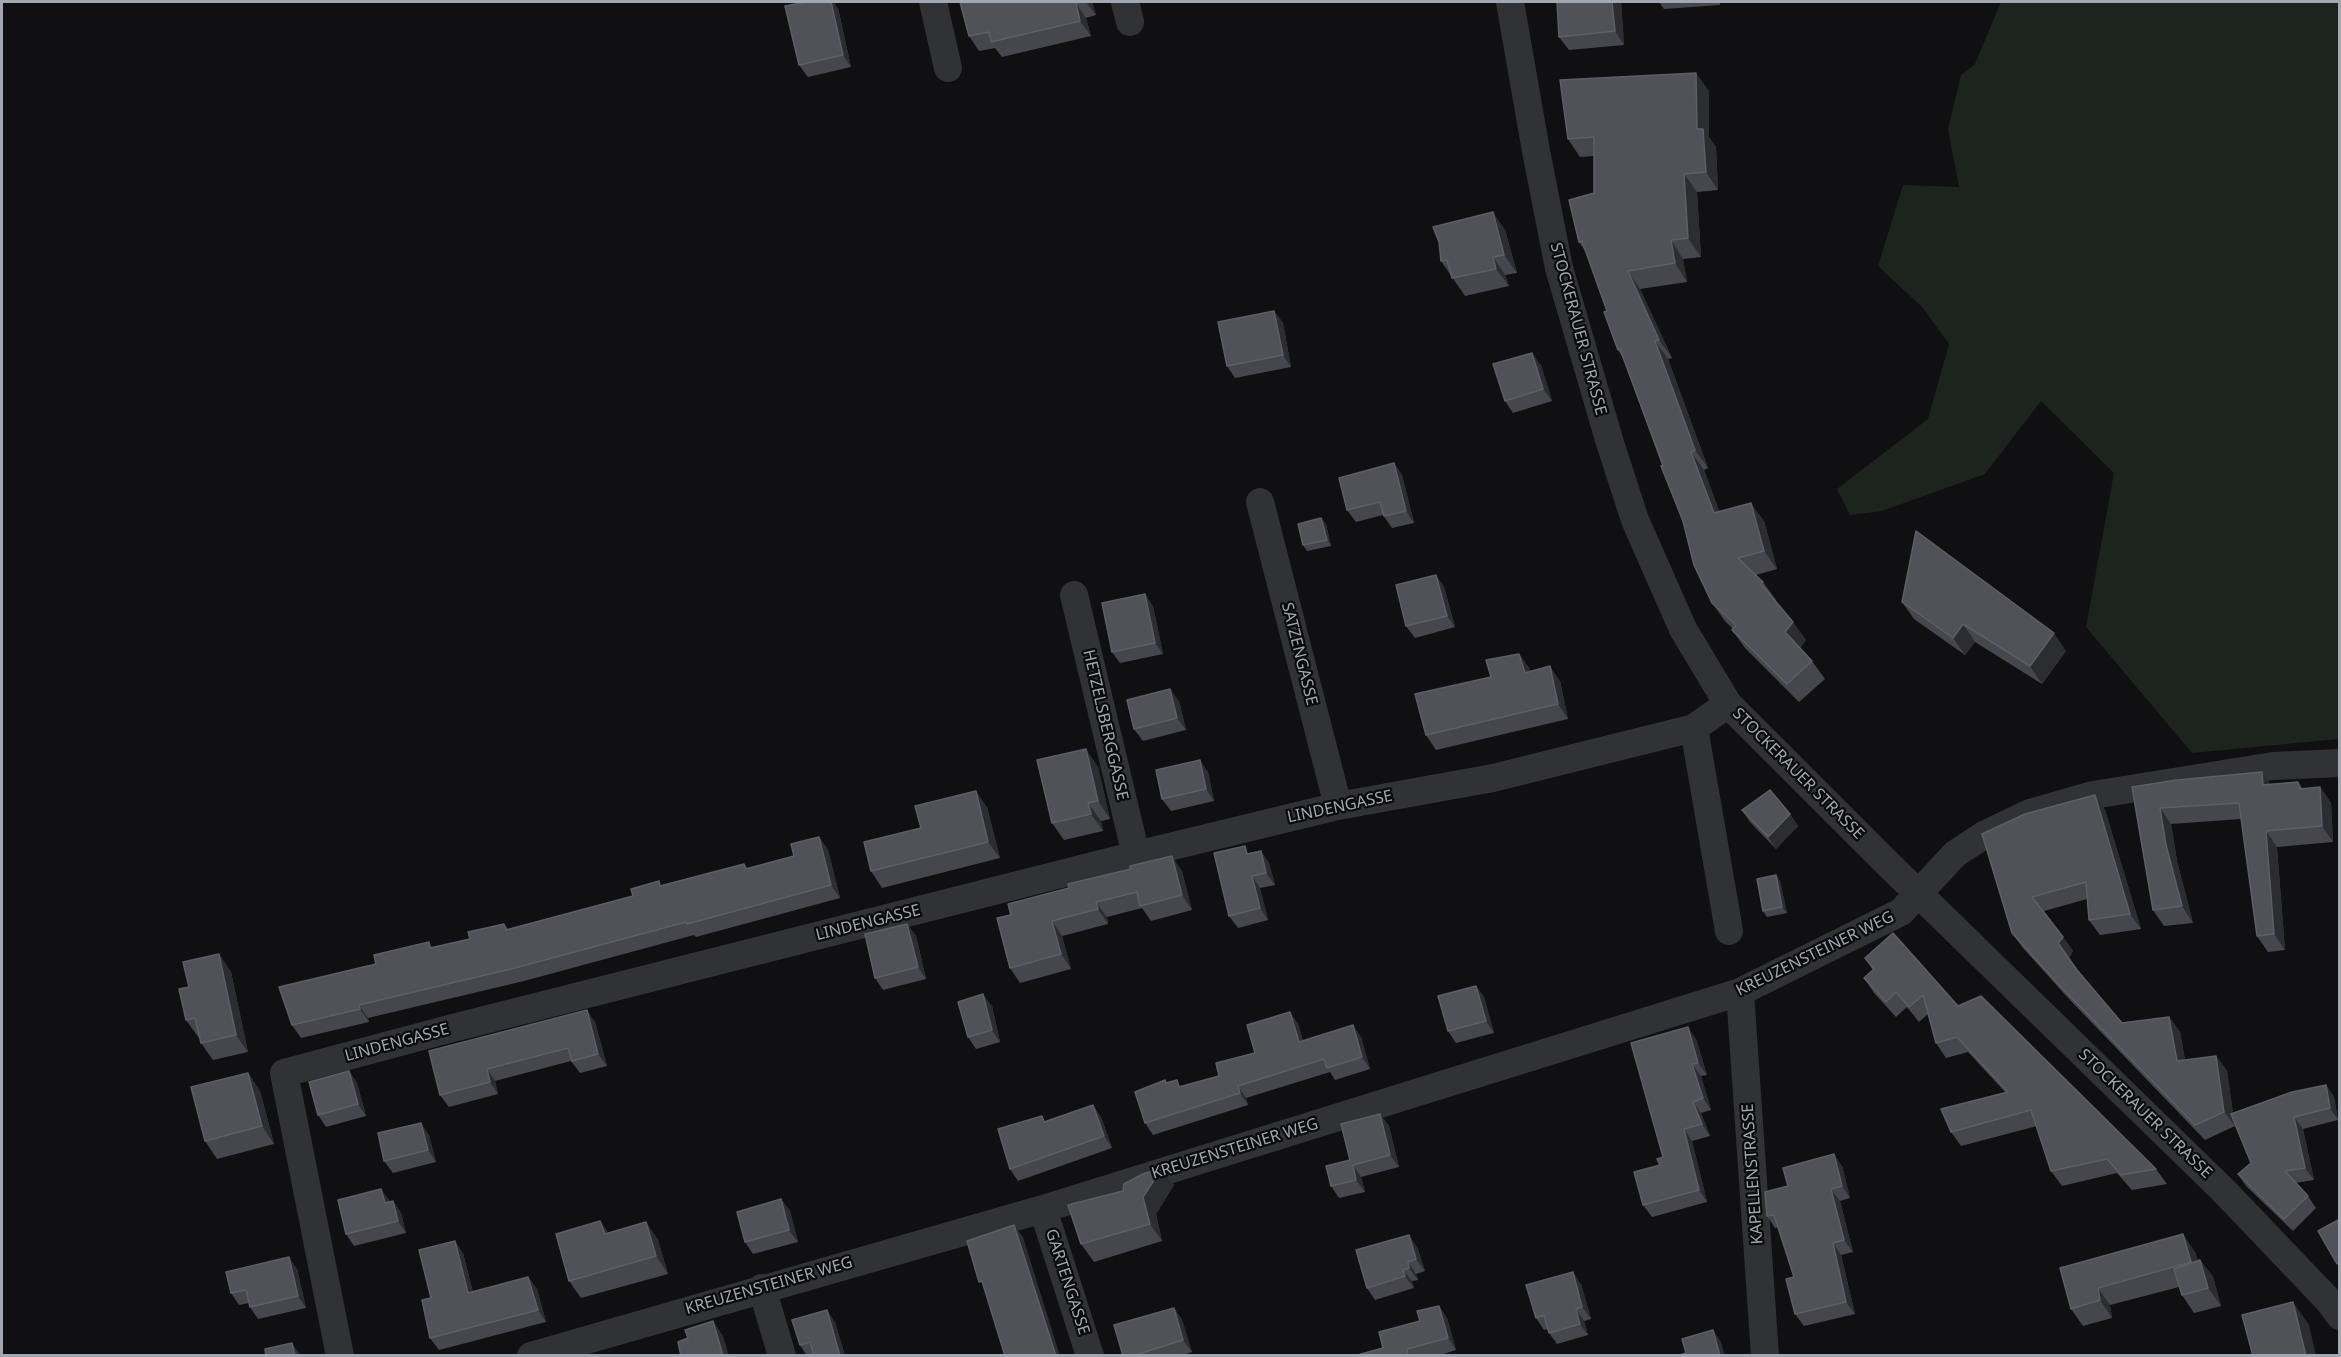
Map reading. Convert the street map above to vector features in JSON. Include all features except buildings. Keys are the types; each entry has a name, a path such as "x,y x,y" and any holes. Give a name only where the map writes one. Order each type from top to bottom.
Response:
{"street":[{"path":"933,2 948,68"},
{"name":"STOCKERAUER STRASSE","path":"1510,2 1559,268 1610,444 1635,520 1683,629 1728,704 2224,1191 2328,1300 2340,1316"},
{"name":"SATZENGASSE","path":"1260,502 1338,806"},
{"name":"HETZELSBERGGASSE","path":"1074,595 1136,855"},
{"name":"LINDENGASSE","path":"340,1356 284,1073 460,1026 1136,855 1338,806 1493,778 1694,728 1728,704"},
{"path":"1694,728 1729,931"},
{"name":"KREUZENSTEINER WEG","path":"531,1356 1043,1209 1740,992 1901,912 1955,854 1984,835 2030,813 2093,795 2250,769 2340,763"},
{"name":"KAPELLENSTRASSE","path":"1740,992 1765,1356"},
{"name":"GARTENGASSE","path":"1043,1209 1090,1356"},
{"path":"762,1288 782,1356"}],"shaded area":[{"path":"2001,2 2339,2 2339,739 2192,753 2086,627 2114,473 2041,401 1985,474 1882,511 1850,515 1837,489 1928,419 1949,344 1923,308 1878,266 1903,185 1959,187 1948,129 1961,75 1975,64"}]}
